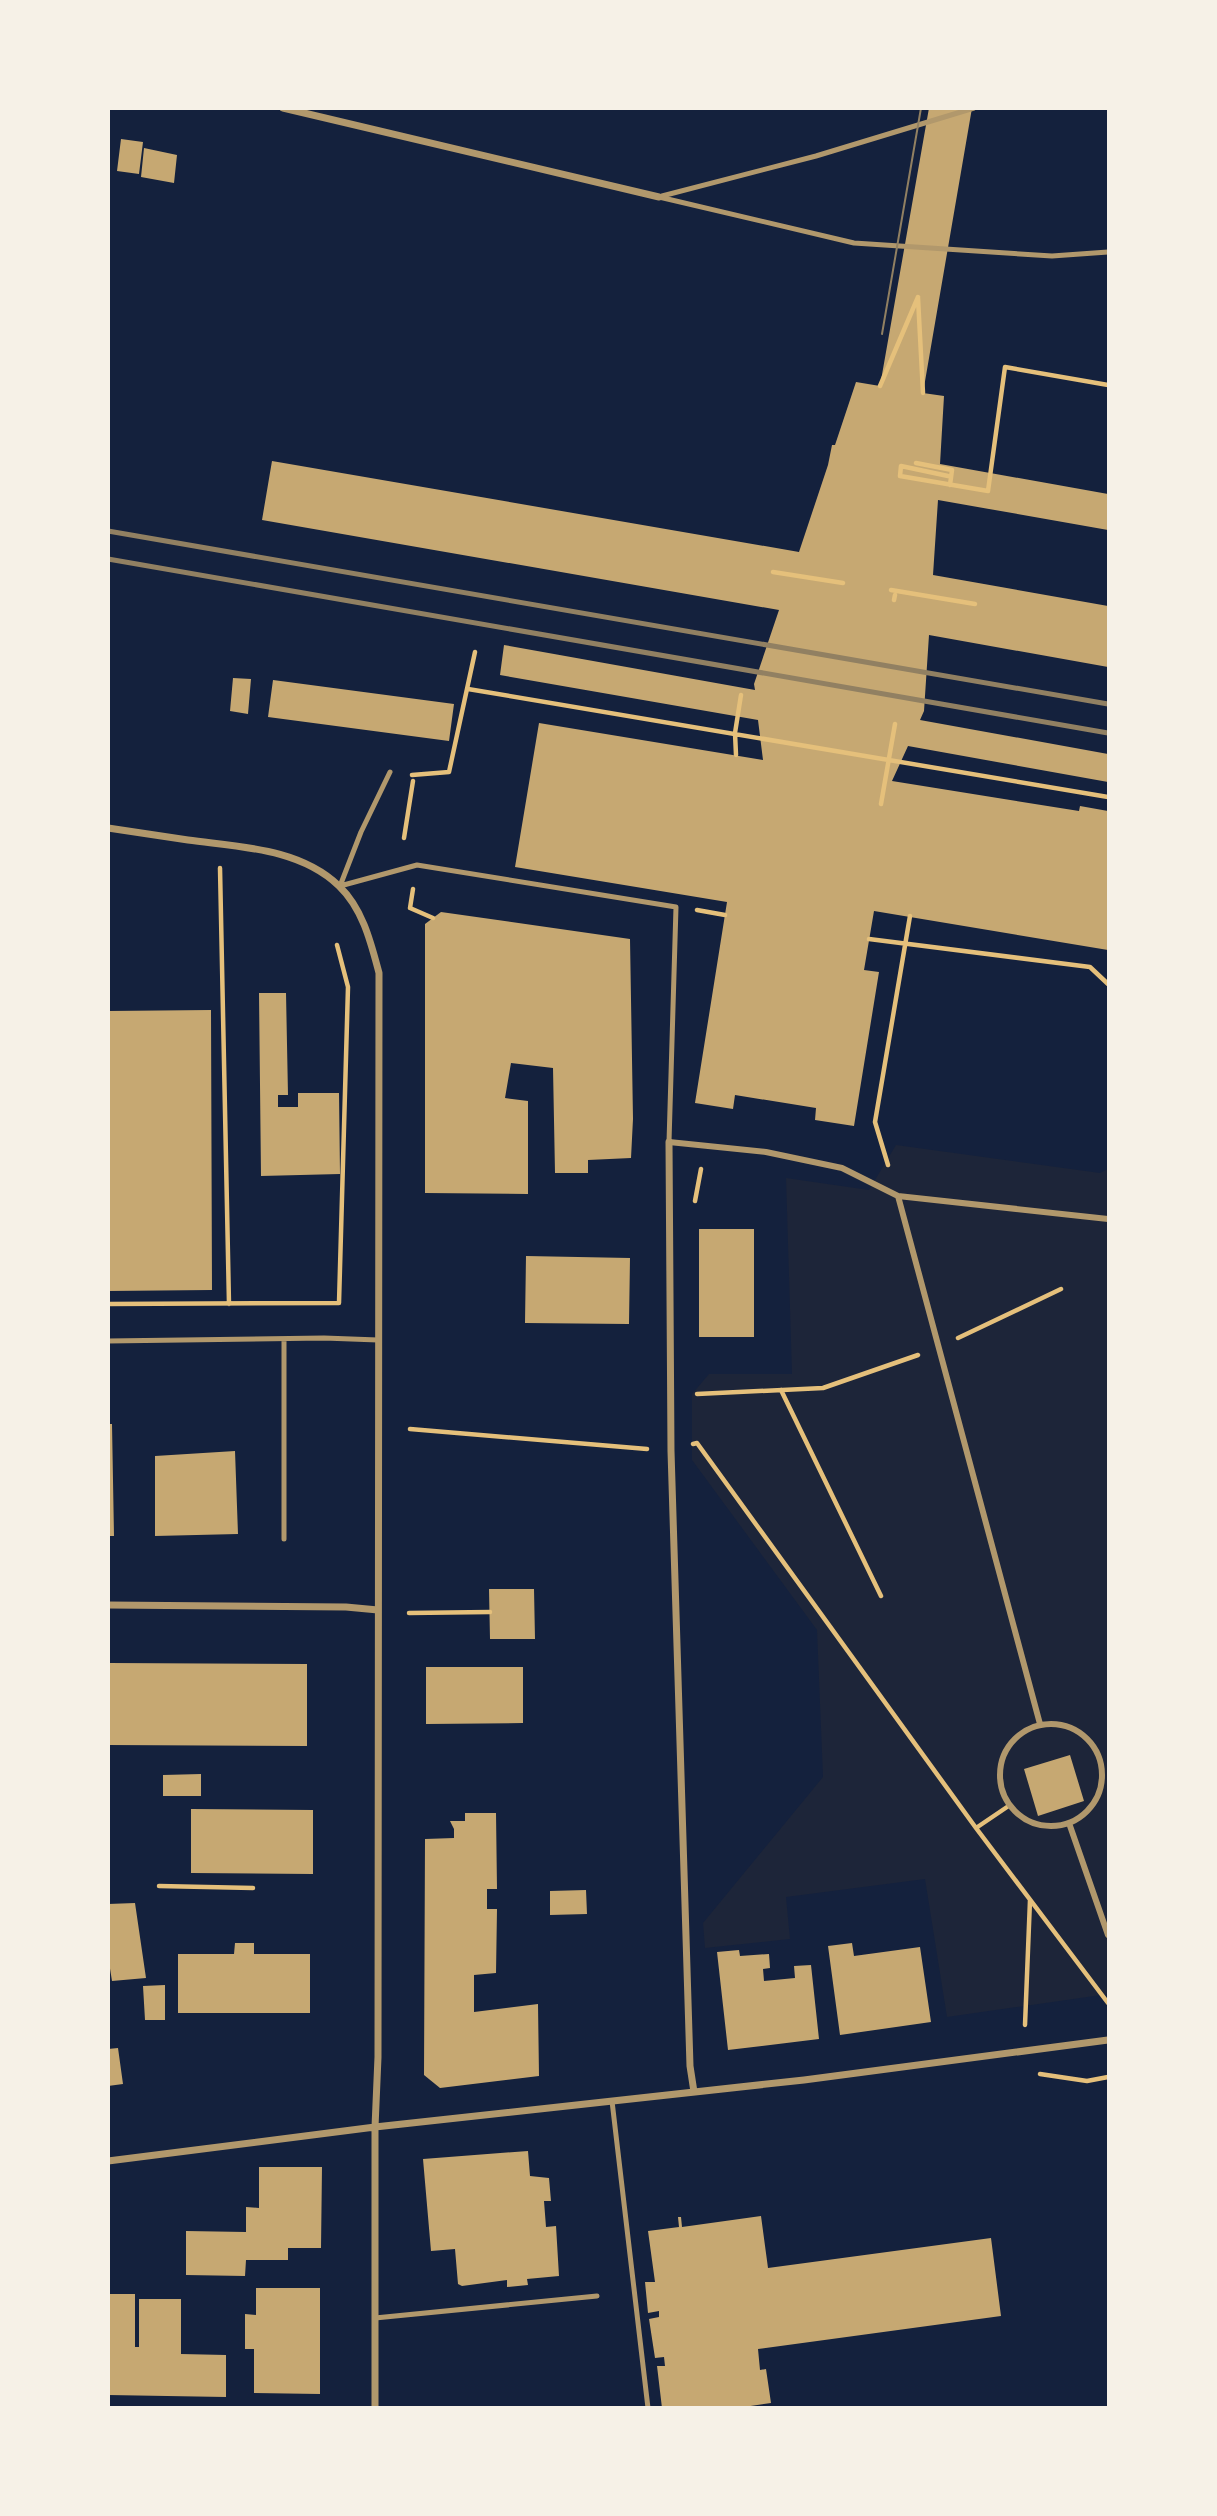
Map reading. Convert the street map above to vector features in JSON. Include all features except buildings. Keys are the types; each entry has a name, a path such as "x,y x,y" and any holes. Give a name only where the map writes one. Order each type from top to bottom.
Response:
{"street":[{"path":"283,108 659,197"},
{"path":"108,828 267,850 310,866 340,886 367,929 379,973 375,2407"},
{"path":"694,2092 690,2066 671,1451 669,1142 766,1152 842,1168 898,1196 1108,1219"},
{"path":"898,1196 1040,1724"},
{"path":"108,1605 346,1607 378,1610"},
{"path":"1056,1723 1078,1731 1094,1747 1101,1761 1103,1776 1093,1805 1082,1816 1069,1823 1043,1826 1030,1822 1010,1805 1002,1790 999,1773 1003,1756 1011,1741 1024,1730 1040,1724 1056,1723"},
{"path":"1069,1823 1108,1935"},
{"path":"108,2161 375,2127 804,2080 1108,2040"}],"lane":[{"path":"659,197 816,156 974,108"},
{"path":"659,197 854,243 1052,256 1108,252"},
{"path":"340,886 390,772"},
{"path":"340,886 417,865 676,906 669,1142"},
{"path":"284,1339 284,1539"},
{"path":"108,1341 378,1340"},
{"path":"612,2101 649,2407"},
{"path":"375,2318 597,2296"}],"path":[{"path":"880,386 918,297 923,393"},
{"path":"948,476 901,466 900,476 988,491 1005,367 1108,385"},
{"path":"916,463 952,470 950,485"},
{"path":"773,572 843,583"},
{"path":"893,595 975,604"},
{"path":"390,772 414,775 449,772 475,652"},
{"path":"468,689 1108,797"},
{"path":"736,755 734,733 741,695"},
{"path":"881,804 895,724"},
{"path":"404,838 414,775"},
{"path":"417,865 410,908 433,918"},
{"path":"220,867 229,1304"},
{"path":"898,1196 875,1122 910,916"},
{"path":"869,939 1090,967 1108,984"},
{"path":"108,1304 339,1303 348,987 337,945"},
{"path":"697,1394 823,1388 938,1348 1061,1289"},
{"path":"781,1390 881,1597"},
{"path":"410,1429 671,1451 697,1443 976,1828 1108,2003"},
{"path":"410,1614 490,1612"},
{"path":"976,1828 1010,1805"},
{"path":"159,1886 253,1888"},
{"path":"1025,2025 1030,1899"}],"shaded area":[{"path":"896,1145 1100,1173 1108,1169 1108,1994 947,2017 925,1879 786,1897 790,1939 705,1948 703,1923 823,1777 817,1630 692,1460 692,1394 709,1374 792,1374 786,1178 869,1190"}],"tram line":[{"path":"882,334 921,108"}],"railway":[{"path":"108,531 1108,704"},
{"path":"108,559 1108,733"}]}
